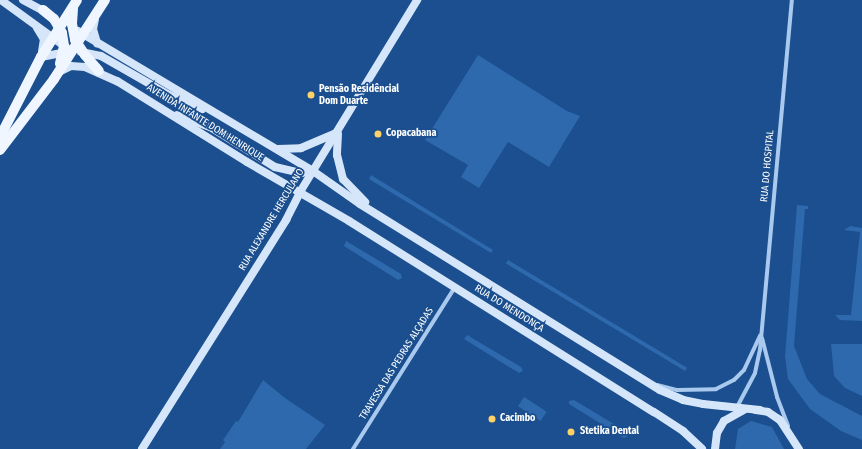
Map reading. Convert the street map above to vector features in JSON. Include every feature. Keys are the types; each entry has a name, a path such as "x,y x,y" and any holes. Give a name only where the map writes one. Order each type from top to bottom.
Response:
{"main road":[{"name":"AVENIDA INFANTE DOM HENRIQUE","path":"1,0 53,38 72,49 101,56 169,95 219,115"},
{"path":"23,0 43,10 61,25 72,49 99,71"},
{"path":"0,150 54,79 105,0"},
{"name":"RUA ALEXANDRE HERCULANO","path":"142,449 286,220 300,192 338,133 417,0"},
{"path":"43,10 62,13 76,2"},
{"path":"0,137 41,57 76,2"},
{"path":"72,49 72,28 76,2"},
{"path":"97,12 93,30 97,43"},
{"path":"33,22 44,39 41,57"},
{"name":"AVENIDA INFANTE DOM HENRIQUE","path":"61,25 72,28 83,34 313,171"},
{"name":"AVENIDA INFANTE DOM HENRIQUE","path":"41,57 72,49"},
{"name":"AVENIDA INFANTE DOM HENRIQUE","path":"54,79 61,70 71,66 99,71 300,192"},
{"path":"169,113 212,128 275,167 301,173 313,171"},
{"path":"275,148 301,148 338,133"},
{"name":"RUA DO MENDONÇA","path":"338,133 337,154 343,179 375,211"},
{"name":"RUA DO MENDONÇA","path":"313,171 360,204 375,211 648,383"},
{"name":"RUA DO MENDONÇA","path":"300,192 654,412 683,431 702,449"},
{"path":"648,383 683,400 718,407 760,410 772,414 790,431 800,449"},
{"path":"715,449 717,433 728,418 741,411 760,410"}],"street":[{"name":"RUA DO HOSPITAL","path":"728,418 737,408 755,372 761,334 792,0"},
{"name":"TRAVESSA DAS PEDRAS ALÇADAS","path":"353,449 455,287"},
{"name":"RUA DO HOSPITAL","path":"761,334 777,397 790,431"},
{"name":"RUA DO MENDONÇA","path":"648,383 677,390 716,389 734,380 744,370 761,334"}],"shaded area":[{"path":"478,55 567,111 580,116 549,167 508,142 479,188 461,177 468,165 425,140"},
{"path":"371,175 493,250 491,253 369,179"},
{"path":"797,205 808,206 808,209 805,209 794,346 807,379 820,394 862,416 862,440 841,431 810,409 788,379 785,356"},
{"path":"850,226 862,228 862,321 840,320 835,315 851,315 860,232 844,230"},
{"path":"346,241 401,274 402,278 398,280 344,246"},
{"path":"508,260 687,368 685,371 506,263"},
{"path":"467,335 521,367 523,371 519,373 464,339"},
{"path":"831,344 862,344 862,396 845,388 834,376"},
{"path":"263,380 285,398 325,425 306,449 220,449 225,442 223,440 236,421 238,422"},
{"path":"524,397 547,412 541,421 518,406"},
{"path":"574,400 627,432 628,436 624,438 569,404 569,401"},
{"path":"751,421 772,427 784,449 735,449 738,429"}],"place":[{"name":"Pensão Residêncial Dom Duarte","path":"311,95"},
{"name":"Copacabana","path":"378,134"},
{"name":"Cacimbo","path":"492,419"},
{"name":"Stetika Dental","path":"571,432"}]}
